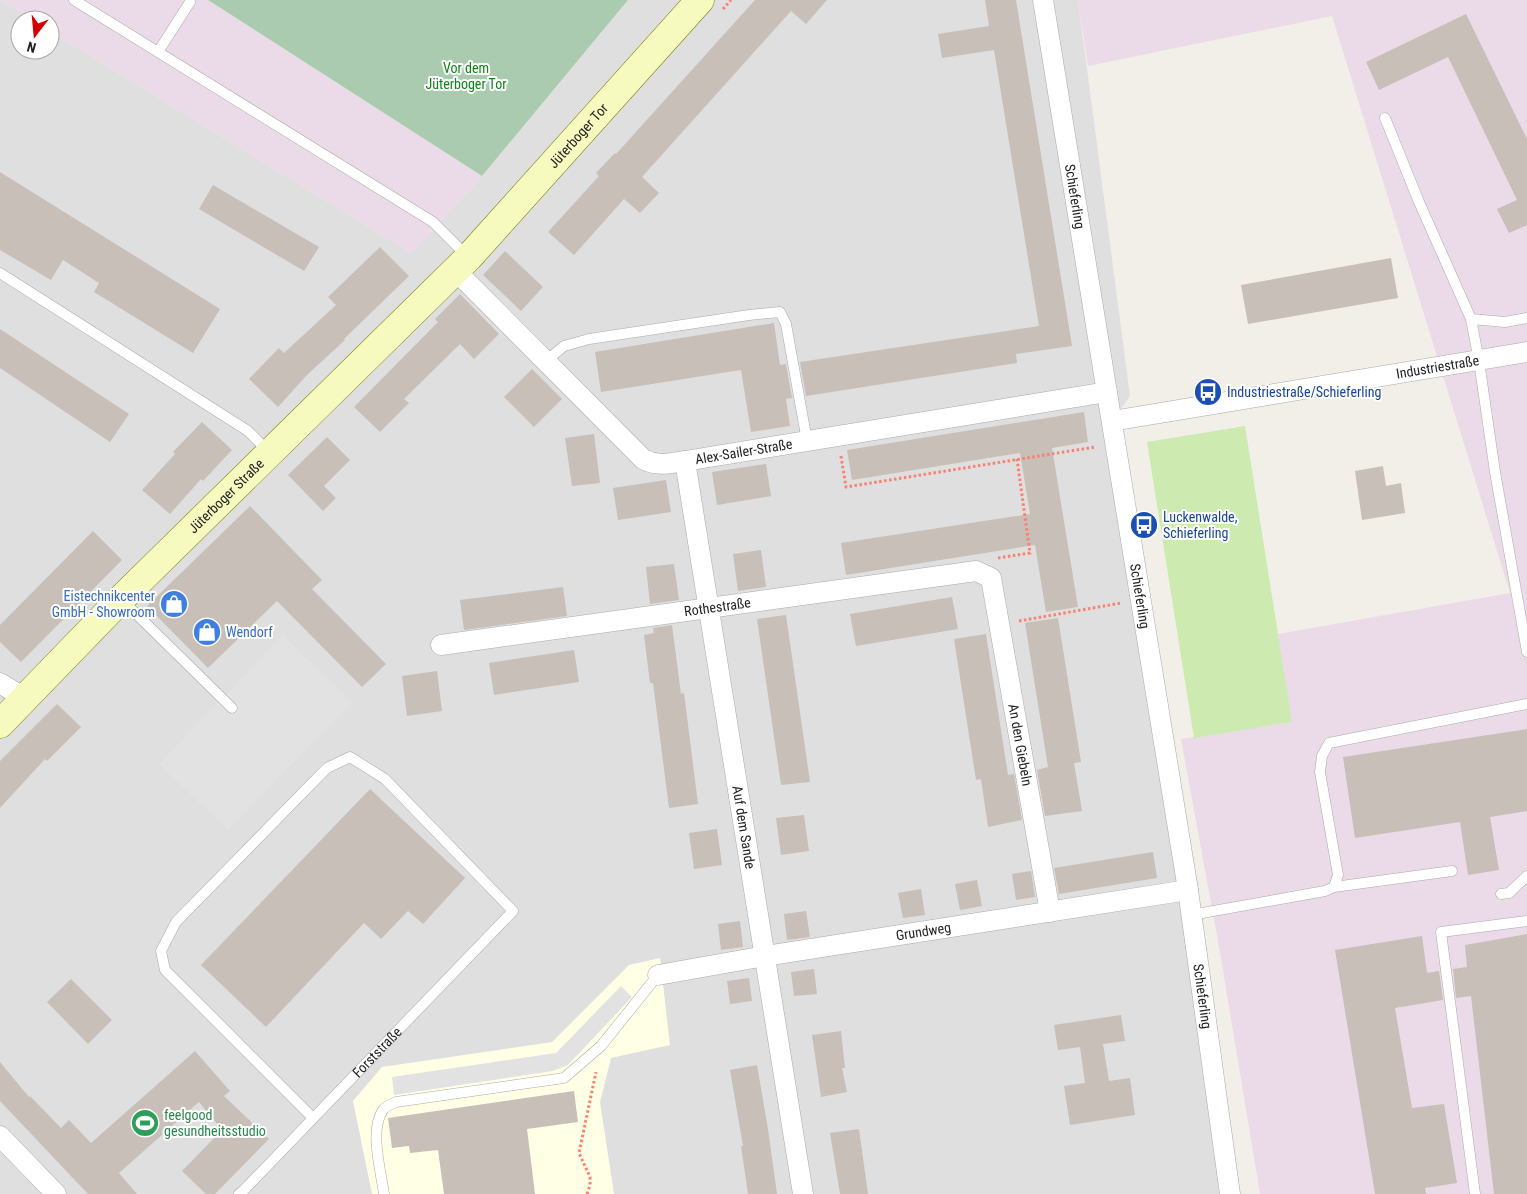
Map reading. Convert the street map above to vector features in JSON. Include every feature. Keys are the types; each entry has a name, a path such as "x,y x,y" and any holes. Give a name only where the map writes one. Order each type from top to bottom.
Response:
{"main road":[{"name":"Jüterboger Tor","path":"462,264 700,0"},
{"name":"Jüterboger Straße","path":"0,724 122,599 462,264"}],"street":[{"name":"Schieferling","path":"1043,0 1188,890 1230,1194"},
{"name":"Alex-Sailer-Straße","path":"462,264 546,361 644,458 651,463 661,465 1107,392"},
{"name":"Industriestraße","path":"1112,421 1527,352"},
{"name":"Auf dem Sande","path":"685,461 803,1194"},
{"name":"Rothestraße","path":"441,645 976,570 987,577"},
{"name":"An den Giebeln","path":"987,577 999,624 1050,912"},
{"path":"0,683 24,698"},
{"name":"Grundweg","path":"658,975 765,956 1188,890"},
{"path":"0,1136 56,1194"}],"lane":[{"path":"74,0 433,222 462,264"},
{"path":"158,52 190,2"},
{"path":"1385,118 1419,202 1471,319 1495,472 1527,652"},
{"path":"0,273 248,431 270,453"},
{"path":"546,361 564,346 589,339 780,312 786,324 807,441"},
{"path":"1471,319 1505,322 1527,318"},
{"path":"122,599 232,708"},
{"path":"1334,887 1338,875 1320,772 1322,756 1328,744 1527,704"},
{"name":"Forststraße","path":"239,1194 313,1118 513,911 385,779 350,756 327,768 176,922 161,951 165,970 313,1118"},
{"path":"1191,915 1325,891 1334,887 1452,871"},
{"path":"1501,894 1509,893 1527,876"},
{"path":"1475,1194 1441,932 1527,921"},
{"path":"384,1194 375,1132 377,1121 384,1108 396,1102 564,1078 602,1046 658,975"}],"path":[{"path":"837,436 846,486 1115,444"},
{"path":"987,577 994,558 1030,553 1017,459"},
{"path":"999,624 1140,600"},
{"path":"587,1194 590,1178 579,1153 602,1046"}],"shaded area":[{"path":"0,0 16,10 10,10 10,60 60,60 60,37 411,253 482,176 628,0 1078,0 1130,396 1112,421 1230,1194 0,1194"},
{"path":"0,0 208,0 482,176 411,253 60,37 60,10 16,10"},
{"path":"1078,0 1527,0 1527,1194 1260,1194 1220,952 1181,739 1292,722 1288,719 1278,634 1510,593 1332,16 1088,66"},
{"path":"283,635 352,702 228,830 159,764"},
{"path":"660,958 670,1045 611,1058 600,1102 614,1194 372,1194 353,1101 382,1067 552,1042 629,965"},
{"path":"621,986 632,997 568,1065 553,1071 394,1095 392,1077 556,1053"}],"green space":[{"name":"Vor dem Jüterboger Tor","path":"208,0 628,0 482,176"},
{"path":"1245,426 1292,722 1194,738 1147,442"}],"building":[{"path":"755,0 827,0 806,24 791,11 642,177 659,193 640,213 624,199 574,255 548,232 599,176 596,173 616,154"},
{"path":"985,0 1016,0 1072,346 1016,354 1017,363 806,396 800,362 1039,326 994,50 942,58 938,34 989,26"},
{"path":"1466,14 1527,139 1527,225 1509,233 1497,209 1517,200 1448,57 1379,90 1366,62"},
{"path":"0,172 220,309 193,353 94,292 99,283 63,260 51,280 0,250"},
{"path":"213,185 319,247 304,271 199,209"},
{"path":"380,247 409,276 307,375 278,407 249,379 279,348 284,353 336,305 328,297"},
{"path":"505,251 543,287 521,311 483,275"},
{"path":"1391,258 1398,298 1248,324 1241,285"},
{"path":"460,294 499,334 474,359 460,344 404,399 409,403 380,432 354,407 438,322 435,319"},
{"path":"774,323 780,365 786,364 792,398 786,399 790,426 751,432 741,370 601,392 595,352"},
{"path":"0,329 129,414 110,442 0,368"},
{"path":"532,369 562,399 534,427 504,397"},
{"path":"1084,412 1088,442 1052,448 1078,607 1046,612 1035,545 846,575 841,543 1030,514 1020,453 852,480 847,450"},
{"path":"202,422 232,450 203,481 201,479 170,514 142,490 175,454 173,452"},
{"path":"594,434 600,483 572,486 565,438"},
{"path":"327,437 350,460 324,486 336,498 323,511 288,475"},
{"path":"766,464 771,496 717,505 712,472"},
{"path":"1383,466 1386,486 1401,483 1405,513 1362,520 1355,471"},
{"path":"666,480 671,512 618,520 613,488"},
{"path":"250,506 322,580 312,589 386,664 362,687 277,601 208,668 147,606"},
{"path":"93,531 122,560 21,662 0,642 0,625"},
{"path":"761,550 766,587 738,591 733,554"},
{"path":"674,564 679,600 650,604 646,567"},
{"path":"563,587 567,616 464,630 460,600"},
{"path":"952,597 958,629 856,646 850,614"},
{"path":"786,615 810,782 781,785 757,619"},
{"path":"1058,618 1081,762 1074,763 1082,811 1045,816 1037,770 1048,767 1025,623"},
{"path":"672,625 681,694 684,693 698,804 669,808 653,683 650,683 644,635 654,633 653,628"},
{"path":"986,634 1008,775 1014,774 1022,820 988,827 981,779 976,780 954,639"},
{"path":"574,650 579,682 494,695 489,663"},
{"path":"437,671 442,711 407,716 402,676"},
{"path":"57,704 81,727 47,761 45,759 0,808 0,761"},
{"path":"1527,729 1527,811 1490,817 1499,870 1468,875 1460,822 1355,838 1343,757"},
{"path":"370,789 465,878 423,924 408,911 381,939 364,923 266,1027 201,965"},
{"path":"804,815 809,851 781,855 776,818"},
{"path":"717,829 722,865 694,869 689,833"},
{"path":"1153,852 1157,878 1059,894 1054,868"},
{"path":"1031,871 1035,897 1016,900 1012,874"},
{"path":"977,880 982,906 960,910 955,884"},
{"path":"921,889 925,915 903,918 898,893"},
{"path":"806,911 810,937 787,940 784,914"},
{"path":"740,921 743,947 721,950 718,924"},
{"path":"1527,934 1527,1194 1494,1194 1471,996 1456,998 1453,969 1467,967 1465,945"},
{"path":"1422,936 1427,973 1439,971 1443,1000 1395,1008 1412,1108 1444,1104 1457,1183 1425,1188 1426,1194 1375,1194 1335,950"},
{"path":"814,969 817,994 794,996 791,972"},
{"path":"749,978 752,1001 730,1004 727,981"},
{"path":"71,979 112,1020 88,1044 47,1002"},
{"path":"1121,1015 1125,1041 1103,1044 1109,1081 1130,1078 1135,1115 1070,1125 1064,1086 1085,1083 1080,1047 1058,1050 1054,1025"},
{"path":"841,1031 845,1068 842,1068 847,1092 821,1097 812,1035"},
{"path":"195,1051 230,1091 224,1096 269,1139 215,1194 206,1194 182,1171 222,1130 199,1102 119,1173 137,1194 88,1194 0,1101 0,1062 29,1097 61,1128 69,1120 91,1143"},
{"path":"757,1065 777,1194 748,1194 741,1146 743,1146 730,1070"},
{"path":"574,1091 578,1122 527,1129 535,1194 444,1194 438,1150 410,1153 409,1146 392,1148 388,1118"},
{"path":"859,1129 868,1194 840,1194 830,1133"}],"place":[{"name":"Industriestraße/Schieferling","path":"1208,392"},
{"name":"Luckenwalde, Schieferling","path":"1144,525"},
{"name":"Eistechnikcenter GmbH - Showroom","path":"174,604"},
{"name":"Wendorf","path":"207,632"},
{"name":"feelgood gesundheitsstudio","path":"145,1123"}]}
